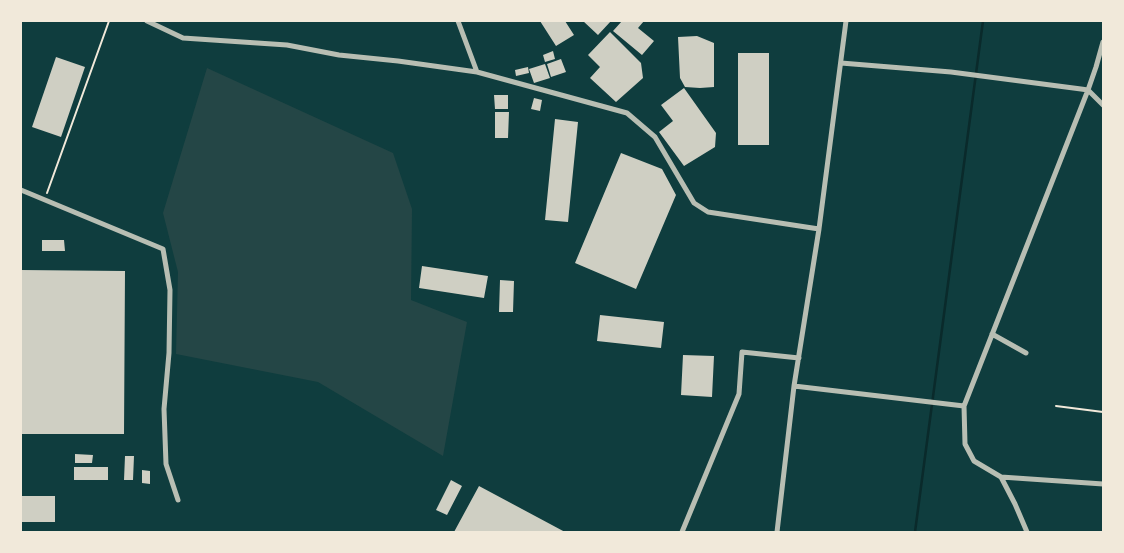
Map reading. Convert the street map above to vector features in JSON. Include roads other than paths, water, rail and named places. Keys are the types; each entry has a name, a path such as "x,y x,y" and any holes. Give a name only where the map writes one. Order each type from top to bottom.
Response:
{"street":[{"path":"147,21 183,38 287,45 339,55 477,72 627,113 656,137 694,203 708,212 819,229"},
{"path":"458,21 477,72"},
{"path":"777,532 794,386 819,229 846,21"},
{"path":"1103,42 1088,90 964,406 965,444 974,462 1001,477 1103,484"},
{"path":"841,63 951,72 1088,90 1103,105"},
{"path":"21,190 163,249 170,290 169,353 164,409 166,464 178,500"},
{"path":"992,334 1026,353"},
{"path":"682,532 738,394 742,352 799,358"},
{"path":"794,386 964,406"},
{"path":"1001,477 1027,532"}],"waterway":[{"path":"915,532 983,21"}]}
